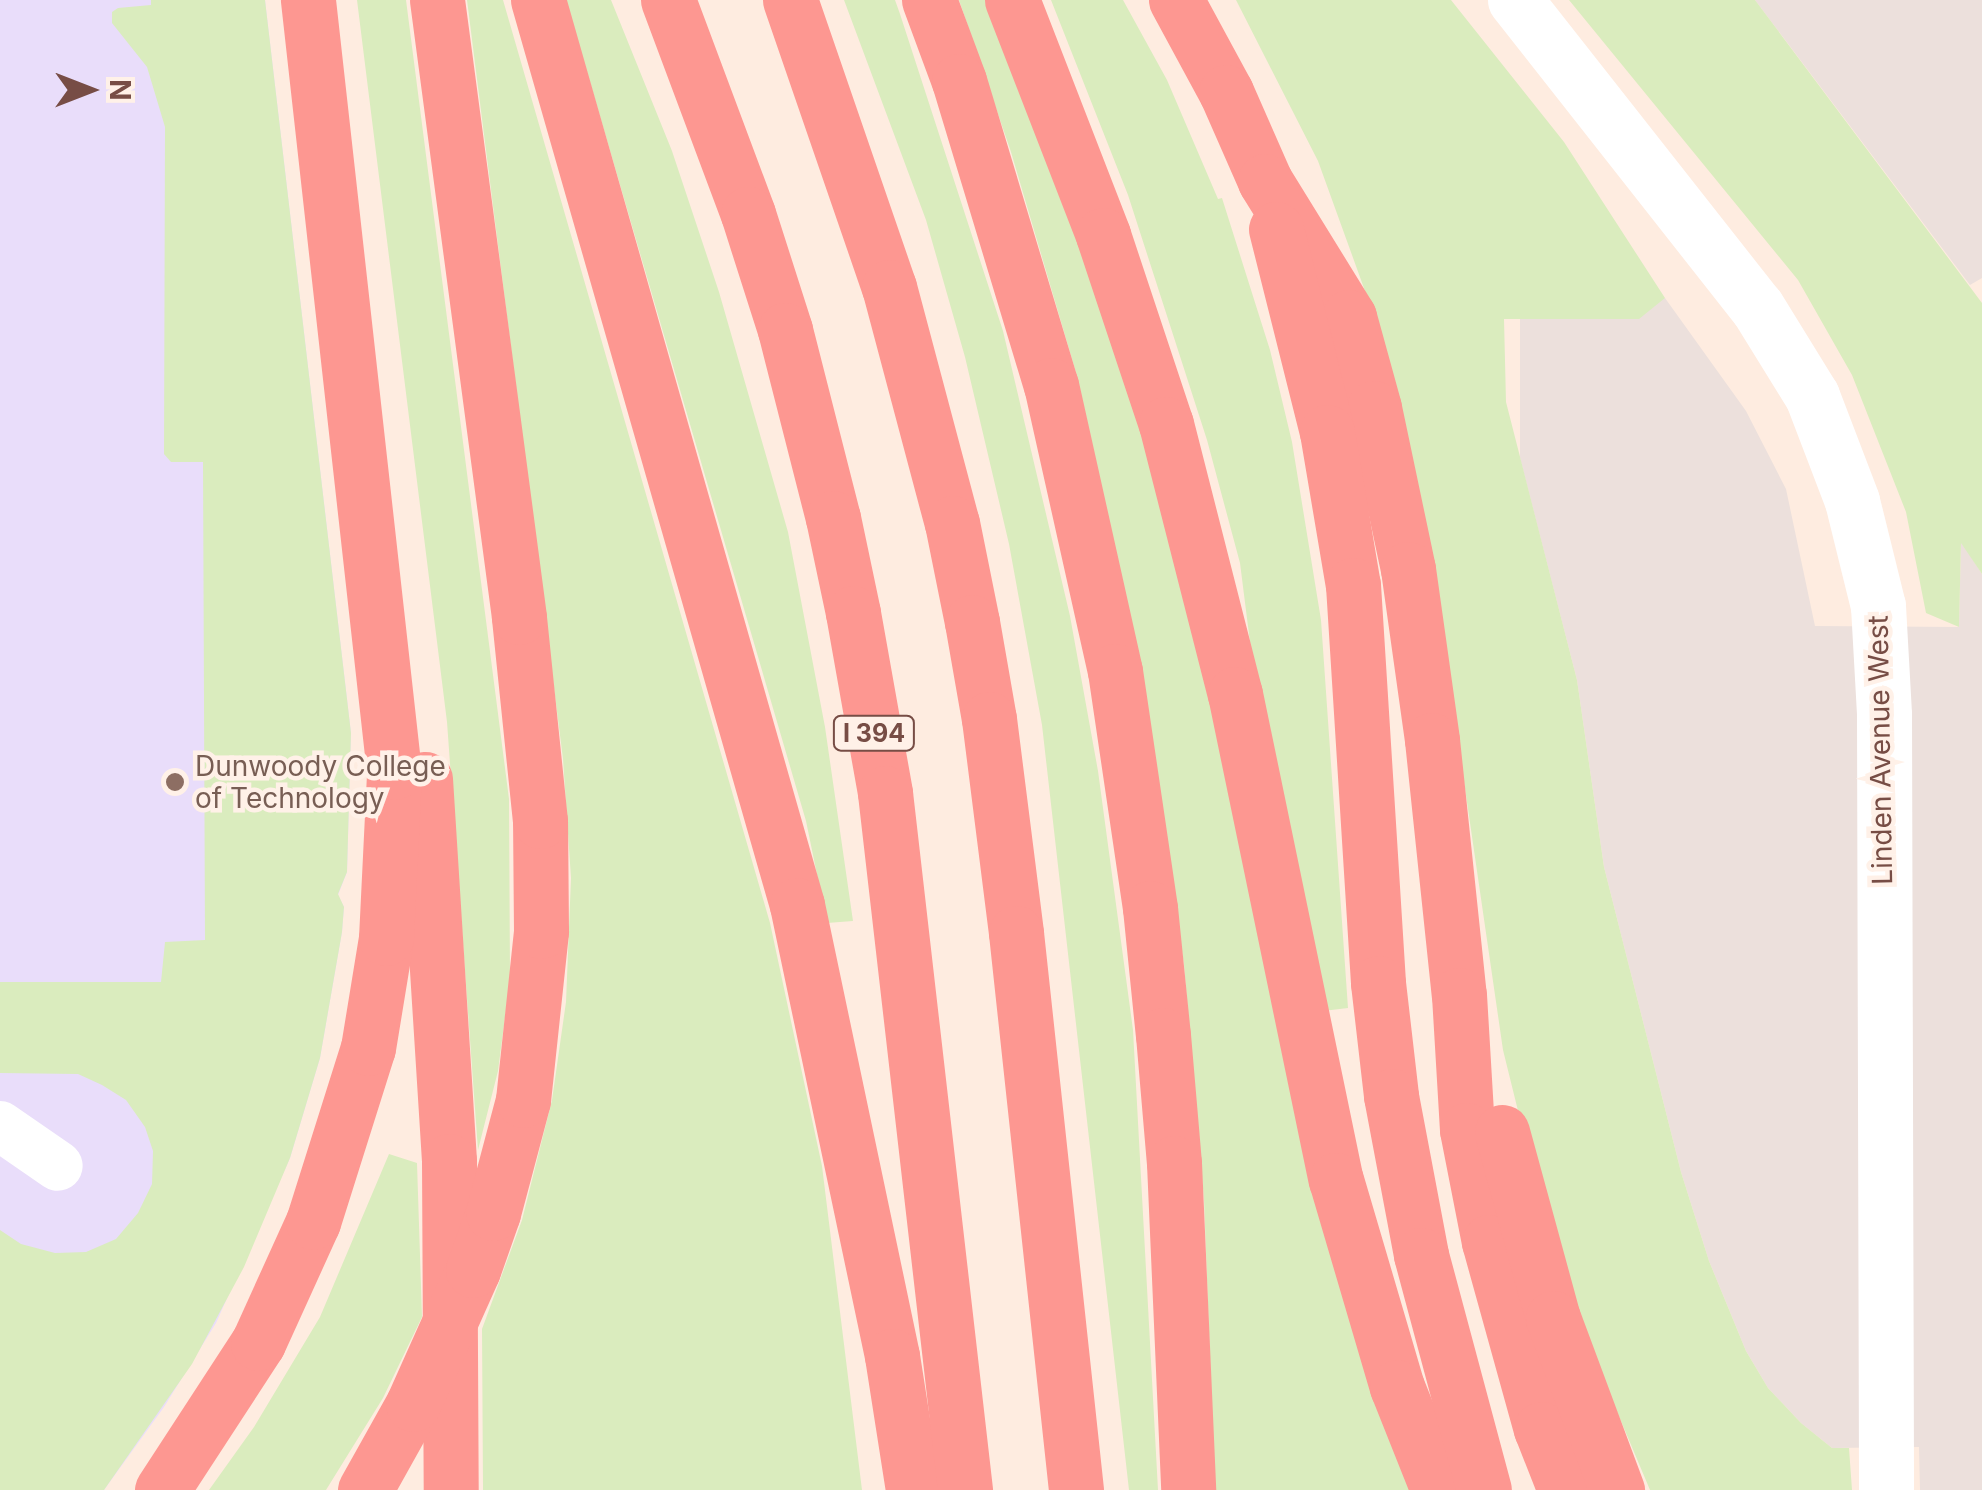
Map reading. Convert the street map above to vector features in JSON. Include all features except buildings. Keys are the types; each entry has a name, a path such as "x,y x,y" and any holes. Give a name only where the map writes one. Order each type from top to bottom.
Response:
{"highway":[{"path":"308,0 394,772 449,1161 450,1490"},
{"path":"162,1490 258,1343 324,1193 412,890 391,462 331,0"},
{"path":"365,1490 413,1404 473,1270 492,1212 523,1100 541,932 540,821 518,617 438,0"},
{"path":"538,0 797,905 885,1318 913,1490"},
{"name":"I 394","path":"668,0 748,214 784,330 849,594 885,793 966,1490"},
{"path":"790,0 890,287 947,506 972,622 989,720 1016,933 1076,1490"},
{"path":"930,0 965,99 1052,385 1115,670 1150,908 1174,1163 1188,1490"},
{"path":"1012,0 1134,326 1209,580 1336,1180 1392,1370 1438,1490"},
{"path":"1176,0 1226,92 1264,181 1349,318 1374,408 1408,569 1432,740 1459,995 1467,1130 1488,1242 1542,1429 1566,1490"},
{"path":"1264,181 1327,432 1353,586 1378,983 1391,1096 1425,1273 1484,1490"},
{"path":"1459,995 1553,1318 1618,1490"}],"street":[{"name":"Linden Avenue West","path":"1516,0 1757,307 1812,396 1852,501 1878,606 1884,715 1886,1490"},
{"path":"0,1126 58,1166"}],"shaded area":[{"name":"Dunwoody College of Technology","path":"0,0 265,0 351,733 347,872 338,895 344,907 342,932 320,1058 290,1158 216,1323 164,1407 104,1490 0,1490"},
{"path":"1755,0 1982,0 1982,278 1970,285"},
{"path":"1520,297 1665,298 1746,411 1786,489 1815,626 1959,627 1961,541 1982,574 1982,1490 1920,1490 1919,1447 1832,1448 1801,1423 1768,1388 1746,1351 1709,1261 1681,1172 1604,867 1577,680 1520,458"}],"green space":[{"path":"151,0 265,0 351,733 347,872 338,894 344,907 342,932 320,1058 290,1158 244,1267 192,1364 104,1490 0,1490 0,1230 21,1244 55,1253 86,1252 116,1239 138,1213 152,1184 153,1151 145,1127 126,1100 102,1085 78,1074 0,1073 0,982 161,982 165,942 205,940 203,462 171,462 164,454 165,127 147,67 112,23 112,12 118,8 151,5"},
{"path":"357,0 406,0 509,799 510,979 498,1071 478,1150 447,722"},
{"path":"467,0 503,0 770,923 822,1166 862,1490 483,1490 482,1329 522,1220 552,1100 566,1002 571,878 563,759"},
{"path":"566,0 611,0 672,151 719,292 788,532 825,727 853,921 827,923 806,821"},
{"path":"844,0 895,0 1003,331 1070,616 1098,771 1133,1030 1158,1490 1129,1490 1042,725 1009,544 965,357 926,220"},
{"path":"959,0 986,0 1025,94 1134,401 1417,1490 1215,1490 1204,1200 1184,965 1140,660 1077,376 1011,152"},
{"path":"1051,0 1123,0 1167,80 1218,199 1222,198 1270,350 1292,442 1321,620 1348,1008 1323,1011 1253,666 1240,563 1207,440 1128,195"},
{"path":"1236,0 1451,0 1564,142 1665,298 1639,319 1504,319 1506,402 1577,680 1604,867 1681,1172 1709,1261 1746,1351 1768,1388 1832,1448 1849,1448 1852,1490 1650,1490 1602,1376 1537,1188 1503,1050 1442,630 1365,291 1318,161"},
{"path":"1569,0 1755,0 1982,303 1982,574 1961,543 1959,627 1926,613 1906,512 1852,375 1798,280"},
{"path":"389,1154 417,1163 422,1317 383,1398 326,1490 209,1490 254,1427 320,1317"}],"place":[{"name":"Dunwoody College of Technology","path":"175,782"}]}
